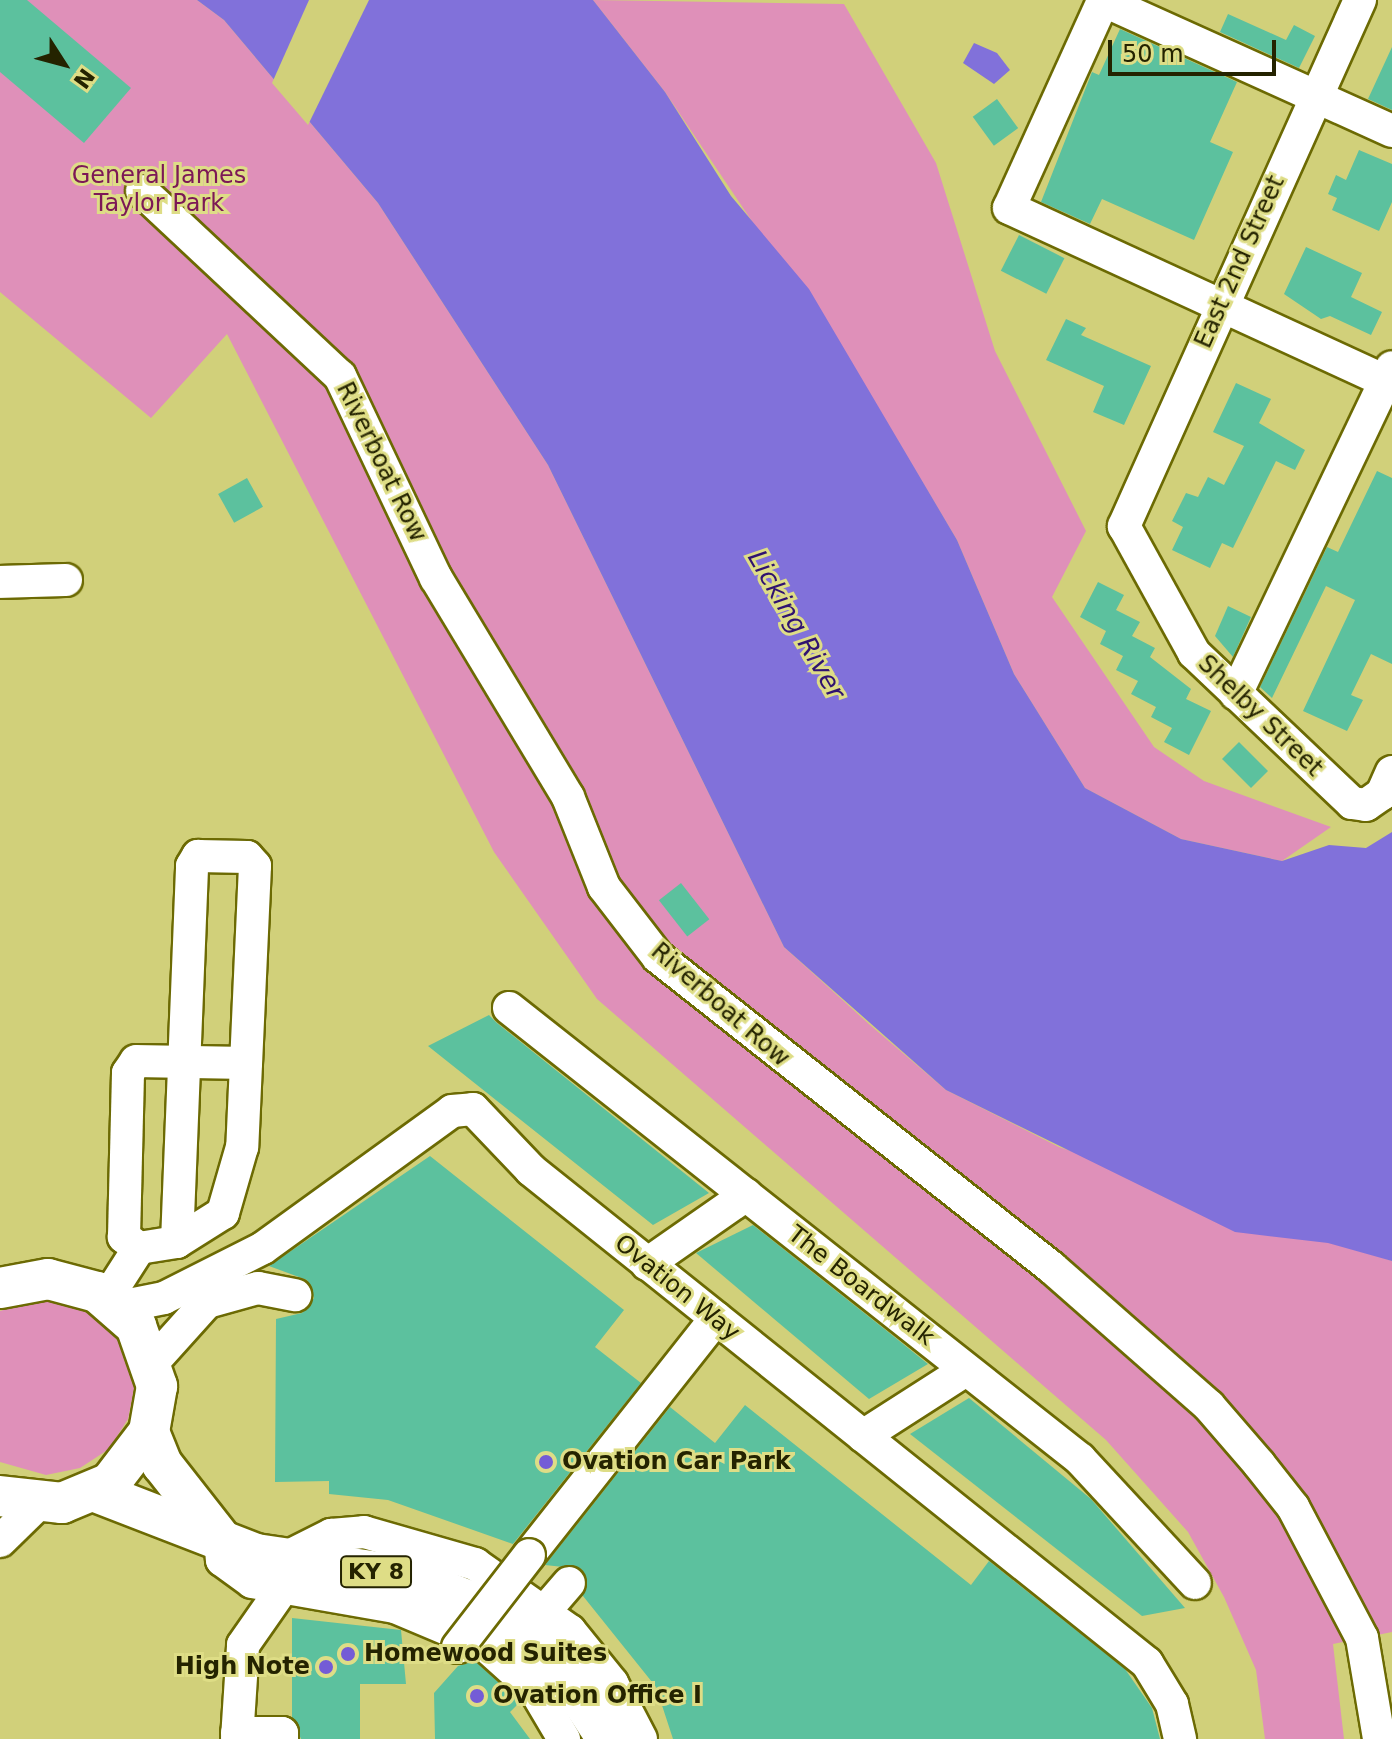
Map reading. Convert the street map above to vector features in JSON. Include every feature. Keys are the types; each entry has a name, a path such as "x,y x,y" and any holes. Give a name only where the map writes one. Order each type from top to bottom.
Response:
{"main road":[{"path":"0,1288 48,1279 100,1296 153,1362 149,1432 162,1464 220,1538"},
{"path":"19,1500 96,1492 128,1467 149,1432"},
{"name":"KY 8","path":"96,1492 196,1535 220,1538 283,1574 405,1576 535,1623 607,1739"}],"street":[{"path":"1236,694 1390,377 1009,208 1102,0 1392,131"},
{"name":"East 2nd Street","path":"1124,526 1220,304 1360,0"},
{"name":"Riverboat Row","path":"142,191 340,376 436,578 568,797 604,887 658,957 1051,1267 1209,1406 1259,1464 1293,1507 1362,1638 1379,1739"},
{"name":"Shelby Street","path":"1124,526 1194,653 1352,803 1366,805 1382,794 1392,772"},
{"path":"0,582 66,580"},
{"path":"100,1296 139,1248 177,1242 223,1213 234,1189 246,1063 255,866 247,857 198,856 192,866 189,1062 177,1242"},
{"name":"The Boardwalk","path":"509,1008 1080,1459 1195,1583"},
{"path":"139,1248 124,1237 128,1073 136,1061 246,1063"},
{"path":"100,1296 164,1298 263,1248 452,1111 477,1112"},
{"path":"404,1166 477,1112"},
{"name":"Ovation Way","path":"477,1112 524,1164 1147,1663 1172,1704 1180,1739"},
{"path":"647,1264 746,1195"},
{"path":"153,1362 207,1302 258,1288 295,1295"},
{"path":"458,1647 716,1318"},
{"path":"863,1436 966,1370"},
{"path":"0,1541 19,1500"},
{"path":"282,1739 282,1733 237,1736 243,1645 283,1574 449,1626 513,1666 564,1739"},
{"path":"569,1583 535,1623 590,1653 641,1739"}],"green space":[{"name":"General James Taylor Park","path":"0,0 197,0 224,20 378,203 548,465 784,947 870,1025 946,1090 1059,1147 1392,1261 1392,1632 1333,1644 1344,1739 1265,1739 1256,1670 1224,1597 1188,1532 1106,1440 597,999 494,852 227,334 151,418 0,292"},
{"path":"593,0 844,4 936,163 995,351 1086,531 1052,597 1154,747 1204,781 1331,827 1282,861 1181,839 1085,788 1014,674 957,540 882,414 665,92"},
{"path":"49,1297 87,1307 117,1332 135,1385 128,1419 109,1449 80,1468 46,1475 0,1462 0,1311"}],"water":[{"name":"Licking River","path":"197,0 593,0 665,92 731,196 809,289 957,540 1014,674 1085,788 1181,839 1282,861 1329,845 1366,848 1392,832 1392,1261 1328,1243 1235,1232 946,1090 784,947 548,465 378,203 224,20"},
{"path":"974,43 997,53 1010,70 994,84 963,63"}],"pier":[{"path":"309,0 369,0 308,125 272,83"}],"building":[{"path":"0,0 27,0 131,88 84,143 0,72"},
{"path":"1228,14 1286,40 1294,25 1315,36 1299,68 1220,32"},
{"path":"1120,29 1237,82 1210,142 1233,152 1194,240 1102,199 1090,224 1041,202 1092,72 1099,75"},
{"path":"1392,47 1392,110 1368,99"},
{"path":"997,99 1018,128 994,146 973,117"},
{"path":"1359,150 1392,164 1392,202 1379,231 1332,210 1337,198 1328,194 1336,175 1346,180"},
{"path":"1019,235 1064,258 1046,294 1001,271"},
{"path":"1306,247 1362,273 1351,297 1382,312 1371,335 1330,316 1321,319 1284,294"},
{"path":"1066,319 1086,328 1081,335 1151,366 1124,425 1093,412 1104,386 1046,360"},
{"path":"1236,383 1271,399 1259,423 1305,450 1295,470 1276,461 1233,548 1222,543 1210,568 1172,550 1183,527 1172,521 1186,493 1198,497 1208,477 1224,485 1244,446 1213,432"},
{"path":"1377,471 1392,478 1392,664 1371,654 1351,695 1363,700 1347,731 1303,711 1355,600 1326,586 1272,698 1260,687 1327,547 1338,552"},
{"path":"247,478 263,507 234,523 218,494"},
{"path":"1098,582 1124,595 1116,610 1140,622 1132,636 1155,648 1150,657 1191,689 1186,699 1211,711 1189,755 1164,742 1172,728 1151,717 1156,707 1131,694 1138,681 1116,670 1123,656 1100,644 1106,631 1080,617"},
{"path":"1228,606 1251,617 1233,657 1215,636"},
{"path":"1239,742 1268,771 1251,788 1222,759"},
{"path":"681,883 709,919 687,936 659,900"},
{"path":"489,1015 709,1193 653,1225 428,1046"},
{"path":"430,1156 624,1310 595,1347 641,1383 513,1544 388,1500 329,1494 329,1481 275,1482 276,1319 302,1313 314,1298 307,1280 269,1266"},
{"path":"753,1225 928,1364 869,1399 696,1253"},
{"path":"969,1398 1091,1499 1185,1608 1142,1616 910,1434"},
{"path":"745,1405 971,1585 989,1561 1125,1669 1152,1708 1160,1739 673,1739 656,1687 583,1596 582,1569 545,1565 670,1407 715,1443"},
{"name":"Homewood Suites","path":"292,1618 401,1630 406,1684 360,1684 360,1739 301,1739 292,1717"},
{"name":"Ovation Office I","path":"475,1661 520,1702 510,1712 530,1739 435,1739 434,1693 458,1666"}],"place":[{"name":"Ovation Car Park","path":"546,1462"},
{"name":"Homewood Suites","path":"348,1654"},
{"name":"High Note","path":"326,1667"},
{"name":"Ovation Office I","path":"477,1696"}]}
